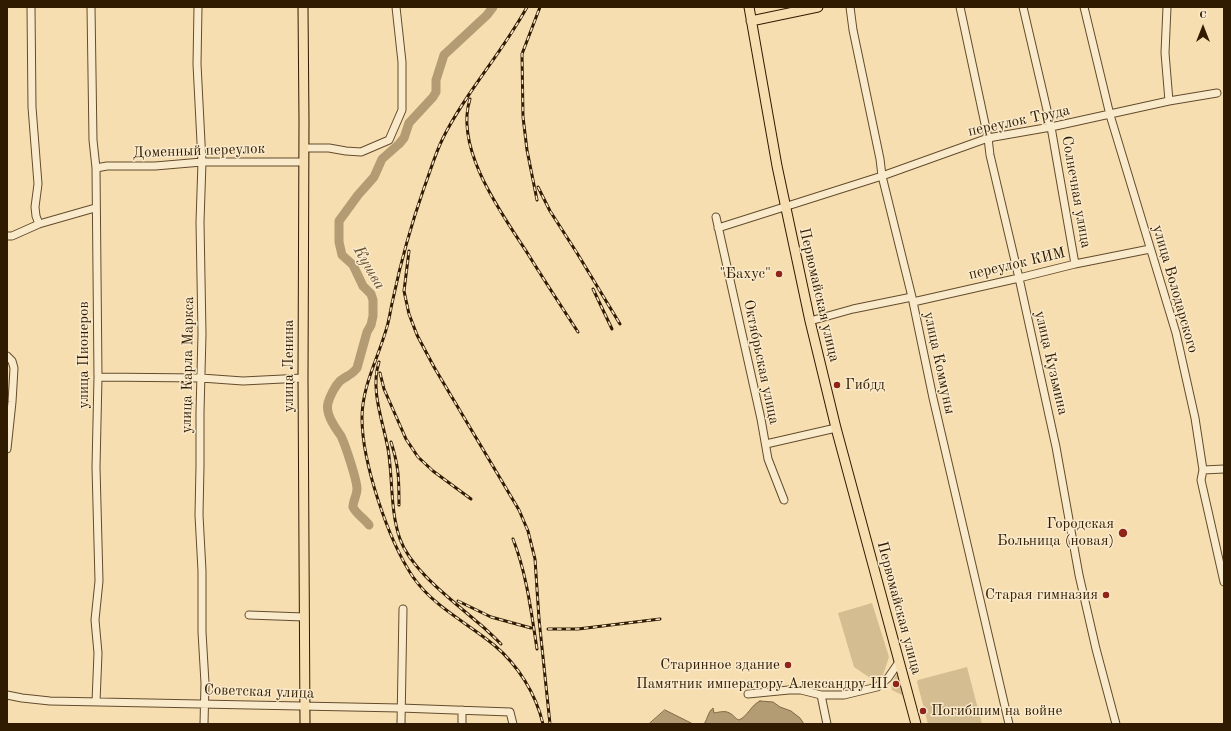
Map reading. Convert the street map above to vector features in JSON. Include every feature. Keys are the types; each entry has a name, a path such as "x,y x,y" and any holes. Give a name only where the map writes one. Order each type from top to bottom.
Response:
{"main road":[{"name":"улица Ленина","path":"303,7 305,724"},
{"name":"Первомайская улица","path":"748,7 785,207 810,321 836,428 916,724"},
{"path":"751,21 818,7"}],"street":[{"path":"31,7 32,107 38,184 35,207 39,224"},
{"name":"улица Пионеров","path":"91,7 93,140 96,168 95,208 98,377 96,467 99,581 95,620 98,654 96,702"},
{"name":"улица Карла Маркса","path":"198,7 198,64 202,162 200,222 202,334 199,515 205,683 204,724"},
{"path":"304,148 329,148 361,152 389,140 402,110 402,62 396,7"},
{"name":"улица Коммуны","path":"850,7 853,30 880,159 882,176 912,300 938,421 1009,724"},
{"name":"улица Кузьмина","path":"960,7 988,138 990,155 1020,278 1056,447 1079,575 1096,649 1116,724"},
{"name":"Солнечная улица","path":"1023,7 1051,127 1075,264"},
{"name":"улица Володарского","path":"1084,7 1110,115 1176,333 1195,418 1202,470 1201,480 1224,582"},
{"path":"1167,7 1165,53 1169,101"},
{"name":"переулок Труда","path":"718,228 882,176 988,138 1110,115 1169,101 1217,93"},
{"name":"Доменный переулок","path":"96,168 107,166 155,166 202,162 304,162"},
{"path":"10,236 39,224 95,208"},
{"name":"Октябрьская улица","path":"716,217 768,459 784,500"},
{"name":"переулок КИМ","path":"810,321 853,309 912,300 1150,249"},
{"path":"7,356 12,361 14,368 7,449"},
{"path":"98,377 201,378 243,381 303,378"},
{"path":"766,444 836,428"},
{"path":"1202,470 1224,469"},
{"path":"401,724 402,609"},
{"path":"249,615 304,617"},
{"path":"748,694 766,691 801,690 821,695 844,695 876,687 888,678 899,662"},
{"path":"821,695 827,724"},
{"name":"Советская улица","path":"7,696 96,702 400,708 510,712 513,724"},
{"path":"462,710 462,724"}],"shaded area":[{"path":"872,603 889,657 882,678 873,680 854,667 838,613"},
{"path":"967,667 982,724 928,724 917,682 918,680"},
{"path":"899,674 904,694 902,695 892,690 891,684 896,675"},
{"path":"760,701 773,702 780,707 791,711 800,718 804,724 704,724 713,708 714,713 727,712 739,720"},
{"path":"665,710 693,724 649,724"}],"waterway":[{"name":"Кушва","path":"369,525 353,507 357,489 355,478 343,440 331,420 327,407 331,394 338,383 357,368 373,316 373,300 371,294 363,286 353,265 342,255 339,242 339,221 358,195 374,177 382,159 404,138 409,123 433,97 436,92 436,80 444,55 487,15 493,7"}],"railway":[{"path":"527,7 507,40 452,121 438,150 419,202 407,243 385,335 368,381 362,418 366,456 378,500 394,543 413,577 421,588 440,606 494,645 511,662 531,691 543,724"},
{"path":"537,200 527,150 523,117 522,54 540,7"},
{"path":"470,99 467,118 469,139 474,159 483,180 494,201 578,332"},
{"path":"538,187 550,211 620,324"},
{"path":"409,251 404,291 409,314 417,335 434,367 519,510 528,531 535,559 539,619 550,724"},
{"path":"593,289 612,329"},
{"path":"379,362 376,383 378,406 390,460 393,506 397,528 405,551 433,584 483,626 501,644"},
{"path":"380,373 384,389 406,439 418,457 433,471 471,499"},
{"path":"391,442 398,473 399,505"},
{"path":"513,539 522,566 537,649"},
{"path":"458,601 491,617 531,628"},
{"path":"548,629 578,629 660,619"}],"place":[{"name":"\"Бахус\"","path":"779,274"},
{"name":"Гибдд","path":"837,385"},
{"name":"Городская Больница (новая)","path":"1123,533"},
{"name":"Старая гимназия","path":"1106,595"},
{"name":"Старинное здание","path":"788,665"},
{"name":"Памятник императору Александру III","path":"896,684"},
{"name":"Погибшим на войне","path":"923,711"}]}
